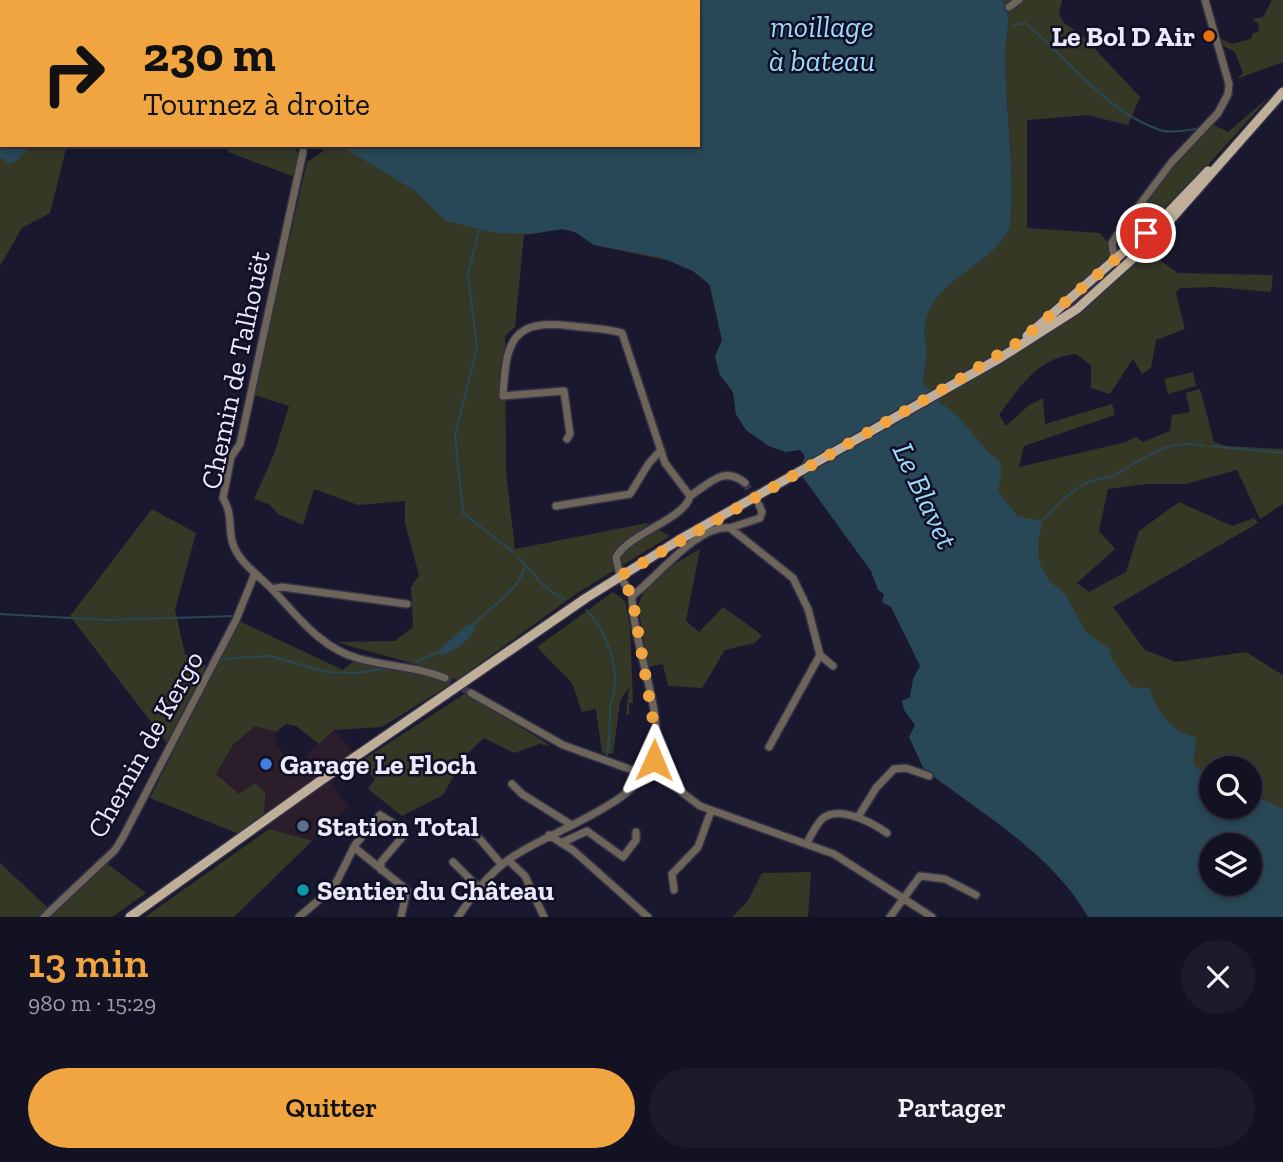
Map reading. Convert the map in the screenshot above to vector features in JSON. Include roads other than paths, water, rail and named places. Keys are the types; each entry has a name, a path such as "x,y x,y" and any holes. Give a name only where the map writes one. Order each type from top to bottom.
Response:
{"main road":[{"path":"130,917 323,779 620,576 757,501 1060,320 1120,273 1201,188 1283,90"}],"street":[{"path":"1009,7 1018,0"},
{"path":"1114,257 1112,243 1116,235 1171,163 1218,113 1228,94 1229,84 1205,0"},
{"name":"Chemin de Talhouët","path":"303,152 240,444 231,457 223,498 231,512 234,547 255,573 316,636 340,652 365,661 416,667 445,678"},
{"path":"1116,235 1123,249"},
{"path":"567,439 570,434 564,391 503,396 507,352 530,326 551,324 617,332 625,337 670,472 690,496"},
{"path":"556,506 630,494 649,463 662,450"},
{"path":"458,917 479,888 505,862 620,797 648,771 656,738 632,596 620,576 616,557 621,549 679,511 689,502 690,496 723,475 733,475 746,483"},
{"path":"632,596 683,550 722,528 760,518 762,512 757,501"},
{"path":"730,528 770,557 798,585 808,609 820,655 834,666"},
{"name":"Chemin de Kergo","path":"44,917 115,850 123,838 236,620 255,573"},
{"path":"272,589 282,587 407,604"},
{"path":"769,747 820,655"},
{"path":"471,693 563,745 648,771 711,811 807,843 842,858 932,917"},
{"path":"858,817 876,788 894,769 906,768 929,776"},
{"path":"512,783 522,794 569,824"},
{"path":"674,890 672,874 698,846 711,811"},
{"path":"299,917 334,887 355,848 380,815 404,830 405,834 380,862 381,870"},
{"path":"807,843 826,816 858,817 887,833"},
{"path":"561,843 587,831 623,857 636,840 636,832"},
{"path":"468,832 478,837 525,876 544,917"},
{"path":"549,835 648,917"},
{"path":"355,848 407,890 401,917"},
{"path":"453,862 479,888"},
{"path":"890,917 916,878 923,875 945,879 976,895"}],"water":[{"path":"700,0 1002,0 1008,19 1005,75 1012,184 1010,228 990,253 939,295 930,308 924,327 926,355 923,384 937,396 939,403 955,414 999,460 1002,471 998,491 1017,516 1042,521 1038,543 1039,562 1049,581 1066,595 1086,633 1110,649 1112,660 1132,687 1150,688 1156,705 1172,726 1196,738 1193,764 1199,769 1199,819 1262,819 1262,799 1283,809 1283,917 1088,917 1074,895 1038,856 933,776 926,774 909,737 915,725 904,710 902,701 910,697 913,679 920,666 891,607 882,602 884,594 878,590 871,571 799,472 805,456 800,450 786,452 769,446 746,430 736,414 733,392 720,375 715,357 722,340 710,285 693,271 660,257 594,245 575,232 562,229 531,234 497,233 446,221 414,190 342,147 700,147"},
{"path":"6,147 23,147 27,150 18,160 9,164 0,157 0,151"},
{"path":"468,624 475,626 466,640 456,649 440,655 438,651"}],"waterway":[{"path":"1013,26 1025,23 1104,97 1140,121 1164,131 1197,129"},
{"path":"479,230 468,274 477,348 455,435 463,513 513,552"},
{"path":"1042,521 1067,496 1089,482 1113,476 1167,448 1190,444 1203,446"},
{"path":"1210,446 1283,453"},
{"path":"517,557 544,586 565,599"},
{"path":"473,625 518,582 525,564"},
{"path":"586,610 605,637 614,670 607,756"},
{"path":"0,614 107,620 234,616 232,621"},
{"path":"417,662 438,652"},
{"path":"221,659 270,656 327,672 357,673 388,668"}],"tunnel":[{"path":"745,483 759,505"},
{"path":"445,678 471,693"}],"place":[{"name":"Le Bol D Air","path":"1209,36"},
{"name":"Garage Le Floch","path":"266,764"},
{"name":"Station Total","path":"303,826"},
{"name":"Sentier du Château","path":"303,890"}],"water label":[{"name":"moillage à bateau","path":"822,44"},
{"name":"Le Blavet","path":"925,496"}]}
